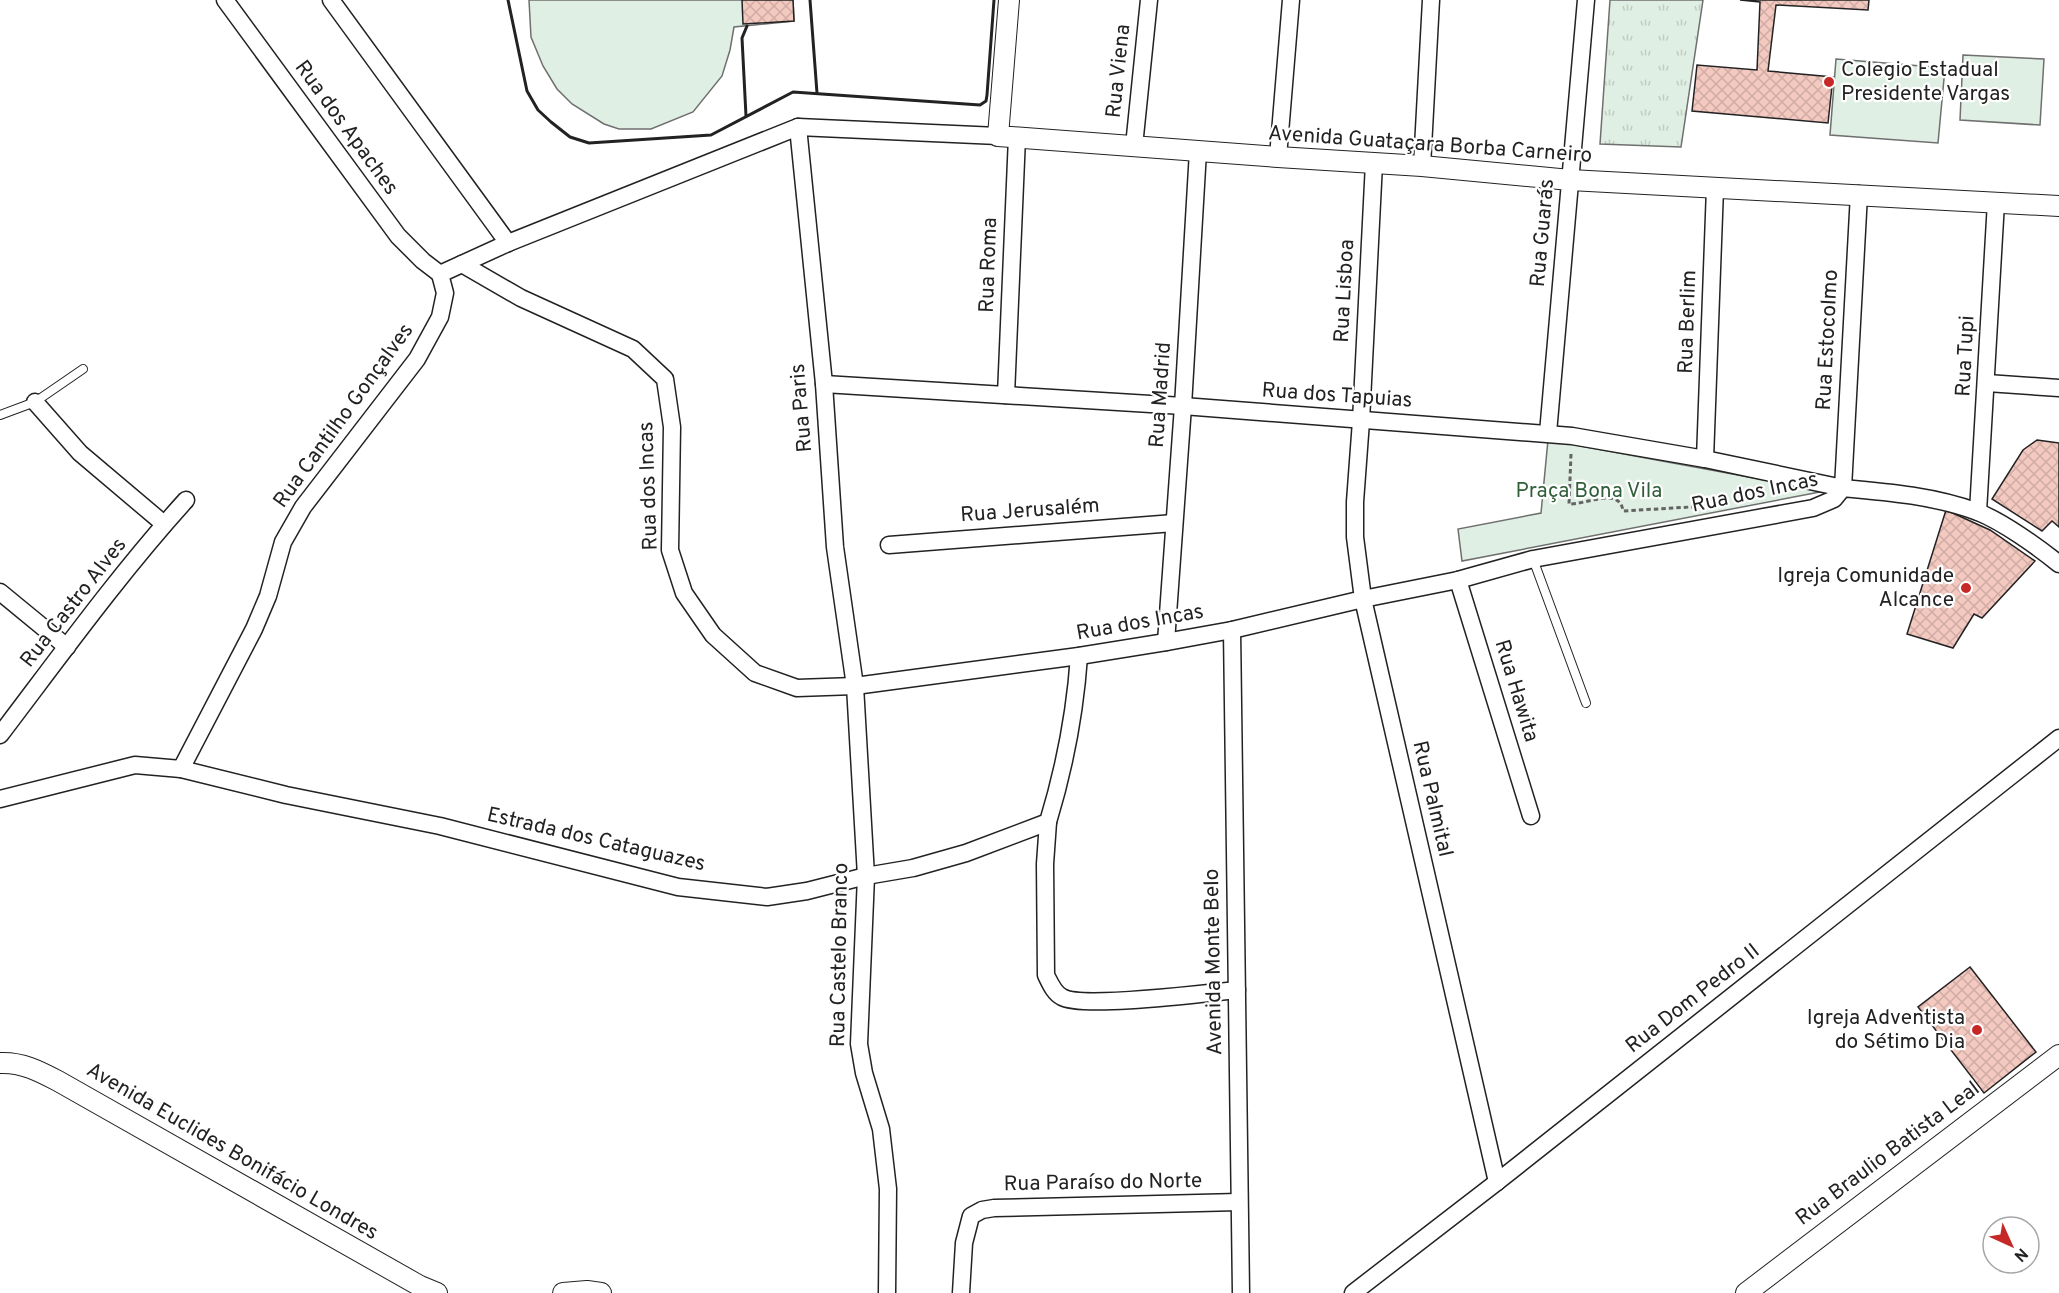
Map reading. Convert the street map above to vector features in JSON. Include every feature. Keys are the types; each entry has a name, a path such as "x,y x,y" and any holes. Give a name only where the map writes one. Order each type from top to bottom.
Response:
{"street":[{"name":"Rua dos Apaches","path":"225,0 398,236 440,274"},
{"path":"331,0 508,243"},
{"path":"1008,136 1009,0"},
{"name":"Rua Viena","path":"1134,146 1149,0"},
{"path":"1278,157 1291,0"},
{"path":"1422,166 1431,0"},
{"name":"Rua Guarás","path":"1548,433 1586,0"},
{"path":"440,274 508,243 798,127"},
{"name":"Avenida Guataçara Borba Carneiro","path":"798,127 1008,136 1422,166 1570,180 2059,206"},
{"name":"Rua Paris","path":"798,127 824,384 835,546 855,686"},
{"name":"Rua Roma","path":"1006,395 1008,136"},
{"name":"Rua Madrid","path":"1166,642 1198,151"},
{"name":"Rua Lisboa","path":"1361,421 1374,163"},
{"name":"Rua Berlim","path":"1705,459 1716,188"},
{"name":"Rua Estocolmo","path":"1843,488 1859,194"},
{"name":"Rua Tupi","path":"1978,512 1996,202"},
{"name":"Rua dos Incas","path":"462,264 520,298 633,349 665,379 672,427 670,550 684,593 713,635 755,673 796,688 855,686 1079,656 1232,630 1363,599 1458,580 1533,560 1813,508 1834,499 1843,488 1928,499 1978,512 2045,552 2059,564"},
{"name":"Rua Cantilho Gonçalves","path":"181,770 254,629 268,596 283,542 303,507 417,358 440,317 445,293 440,274"},
{"path":"1987,383 2059,388"},
{"name":"Rua dos Tapuias","path":"824,384 1183,406 1361,421 1548,433 1705,459 1843,488"},
{"path":"35,402 80,453 164,524"},
{"name":"Rua Palmital","path":"1361,421 1355,525 1363,599 1497,1182"},
{"name":"Rua Castro Alves","path":"0,735 66,647 164,524 186,500"},
{"name":"Rua Jerusalém","path":"889,545 1174,523"},
{"name":"Rua Hawita","path":"1458,580 1531,816"},
{"path":"0,592 66,647"},
{"name":"Avenida Monte Belo","path":"1232,630 1241,1293"},
{"path":"1079,656 1071,734 1048,822 1045,864 1046,975 1053,990 1062,998 1088,1003 1237,990"},
{"name":"Rua Castelo Branco","path":"855,686 866,876 859,1044 864,1073 881,1129 888,1189 887,1293"},
{"name":"Rua Dom Pedro II","path":"1353,1293 2059,738"},
{"name":"Estrada dos Cataguazes","path":"0,799 135,765 181,770 286,795 440,826 678,887 767,897 807,891 866,876 913,868 966,853 1048,822"},
{"name":"Rua Braulio Batista Leal","path":"1746,1293 2059,1054"},
{"name":"Avenida Euclides Bonifácio Londres","path":"0,1063 33,1068 58,1081 420,1286 437,1293"},
{"name":"Rua Paraíso do Norte","path":"961,1293 964,1243 971,1216 982,1210 1239,1202"},
{"path":"563,1293 586,1291 601,1293"}],"lane":[{"path":"0,415 35,402 83,369"},
{"path":"1533,560 1586,703"}],"path":[{"path":"1572,436 1569,504 1611,498 1617,499 1622,504 1623,511 1728,505"}],"green space":[{"path":"529,0 793,0 794,21 734,27 722,76 693,112 651,129 619,129 604,124 572,104 557,89 543,66 531,37"},
{"path":"1610,0 1703,0 1681,147 1600,144"},
{"path":"1963,55 2044,59 2040,125 1960,120"},
{"path":"1836,59 1945,68 1938,143 1830,135"},
{"name":"Praça Bona Vila","path":"1548,440 1825,491 1462,561 1458,529 1541,513"}],"building":[{"path":"742,0 793,0 794,21 743,24"},
{"path":"1740,0 1869,0 1868,10 1776,5 1768,71 1833,77 1828,123 1692,111 1697,65 1757,70 1760,2"},
{"path":"2037,440 2059,443 2059,527 2052,521 2042,531 1992,499 2023,450"},
{"name":"Igreja Comunidade Alcance","path":"1946,510 1990,530 2035,561 1982,618 1974,614 1953,648 1907,634"},
{"name":"Igreja Adventista do Sétimo Dia","path":"1970,967 2036,1052 1984,1093 1918,1007"}],"wall":[{"path":"508,0 527,91 538,110 551,122 570,137 589,143 711,135 793,92 980,105 986,101 987,95 994,0"},
{"path":"810,0 817,93"},
{"path":"746,116 742,38 747,26"}],"place":[{"name":"Colegio Estadual Presidente Vargas","path":"1829,82"},
{"name":"Igreja Comunidade Alcance","path":"1966,588"},
{"name":"Igreja Adventista do Sétimo Dia","path":"1977,1030"}]}
